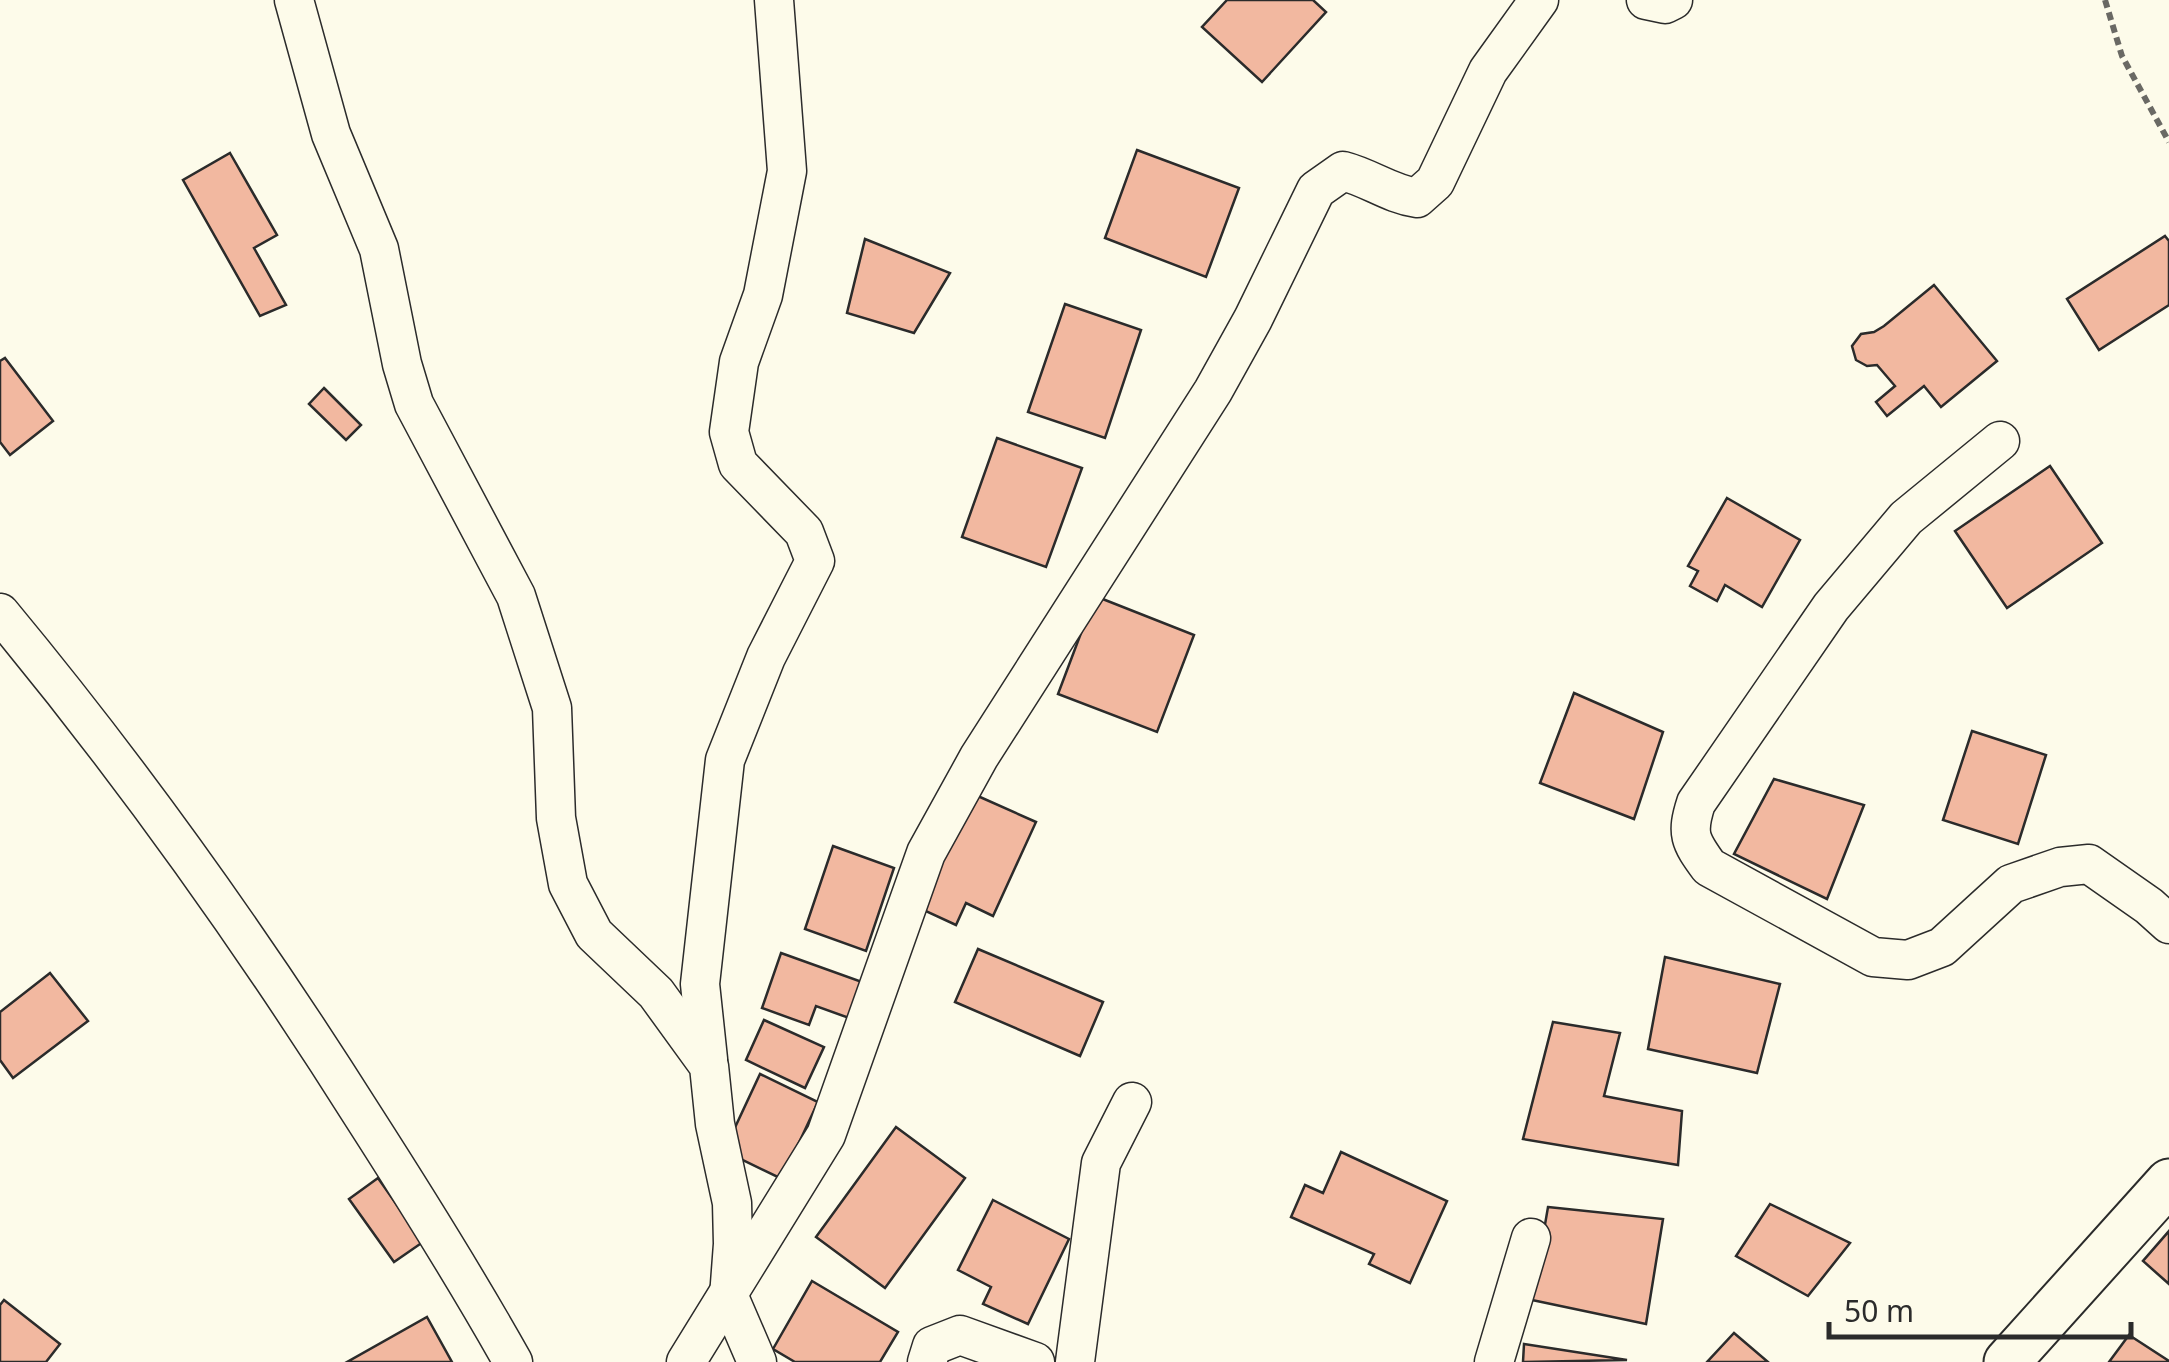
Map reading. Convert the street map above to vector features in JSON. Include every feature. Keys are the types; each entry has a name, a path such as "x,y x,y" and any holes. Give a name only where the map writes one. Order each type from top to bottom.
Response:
{"street":[{"path":"294,0 331,134 379,249 414,404 516,596 552,708 556,818 568,884 594,934 656,993 709,1066"},
{"path":"756,1362 728,1297 732,1202 716,1124 700,984 725,760 766,657 816,561 804,532 738,464 729,432 739,362 764,295 787,171 774,0"},
{"path":"686,1362 826,1135 926,853 979,757 1213,390 1253,319 1316,190 1343,171 1367,177 1396,195 1418,198 1435,182 1488,71 1540,0"},
{"path":"1646,0 1664,4 1673,0"},
{"path":"2000,441 1906,518 1831,607 1696,803 1688,826 1694,846 1709,867 1873,957 1908,960 1942,947 2011,884 2060,866 2089,864 2169,924"},
{"path":"0,613 49,672 278,982 453,1257 512,1362"},
{"path":"1074,1362 1101,1164 1132,1102"},
{"path":"2006,1362 2169,1182"},
{"path":"1494,1362 1531,1238"},
{"path":"927,1362 932,1346 960,1335 1035,1362"}],"path":[{"path":"2105,0 2122,56 2169,142"}],"building":[{"path":"1227,0 1313,0 1326,12 1262,82 1202,27"},
{"path":"1137,150 1239,188 1206,277 1105,238"},
{"path":"230,153 277,235 254,248 286,305 260,316 183,180"},
{"path":"2165,236 2169,241 2169,305 2099,350 2067,299"},
{"path":"865,239 950,273 914,333 847,313"},
{"path":"1934,285 1997,361 1941,407 1924,386 1887,416 1876,402 1895,386 1877,365 1867,366 1856,360 1852,346 1861,334 1884,326"},
{"path":"1065,304 1141,330 1105,438 1028,412"},
{"path":"5,358 53,421 10,455 0,442 0,361"},
{"path":"324,388 361,425 346,440 309,404"},
{"path":"997,438 1082,468 1046,567 962,537"},
{"path":"2050,466 2102,543 2007,608 1955,531"},
{"path":"1727,498 1800,540 1762,607 1725,585 1717,601 1690,586 1698,571 1688,566"},
{"path":"1095,596 1194,635 1157,732 1058,694"},
{"path":"1574,693 1663,732 1634,819 1540,783"},
{"path":"1972,731 2046,755 2018,844 1943,820"},
{"path":"1774,779 1864,805 1827,899 1734,854"},
{"path":"971,793 1036,822 993,916 966,903 956,925 919,908"},
{"path":"833,846 894,868 866,951 805,929"},
{"path":"978,949 1103,1002 1080,1056 955,1002"},
{"path":"781,953 862,982 849,1018 816,1006 809,1025 762,1008"},
{"path":"1665,957 1780,984 1757,1073 1648,1049"},
{"path":"50,973 88,1021 13,1078 0,1060 0,1012"},
{"path":"764,1020 824,1047 805,1088 746,1060"},
{"path":"1553,1022 1620,1033 1604,1096 1682,1111 1678,1165 1523,1139"},
{"path":"760,1074 818,1102 782,1179 724,1151"},
{"path":"896,1127 965,1178 885,1288 816,1237"},
{"path":"1341,1152 1447,1201 1410,1283 1369,1264 1374,1254 1291,1217 1305,1185 1323,1193"},
{"path":"378,1178 423,1242 394,1262 349,1199"},
{"path":"993,1200 1069,1239 1028,1324 983,1304 991,1287 958,1270"},
{"path":"1770,1204 1850,1243 1808,1296 1736,1256"},
{"path":"1548,1207 1663,1219 1646,1324 1532,1300"},
{"path":"2169,1231 2169,1284 2143,1261"},
{"path":"812,1281 898,1332 880,1362 795,1362 773,1349"},
{"path":"4,1300 60,1344 46,1362 0,1362 0,1305"},
{"path":"427,1317 452,1362 347,1362"},
{"path":"1734,1333 1768,1362 1707,1362"},
{"path":"2129,1335 2169,1361 2169,1362 2109,1362"},
{"path":"1524,1344 1627,1360 1523,1362"}]}
